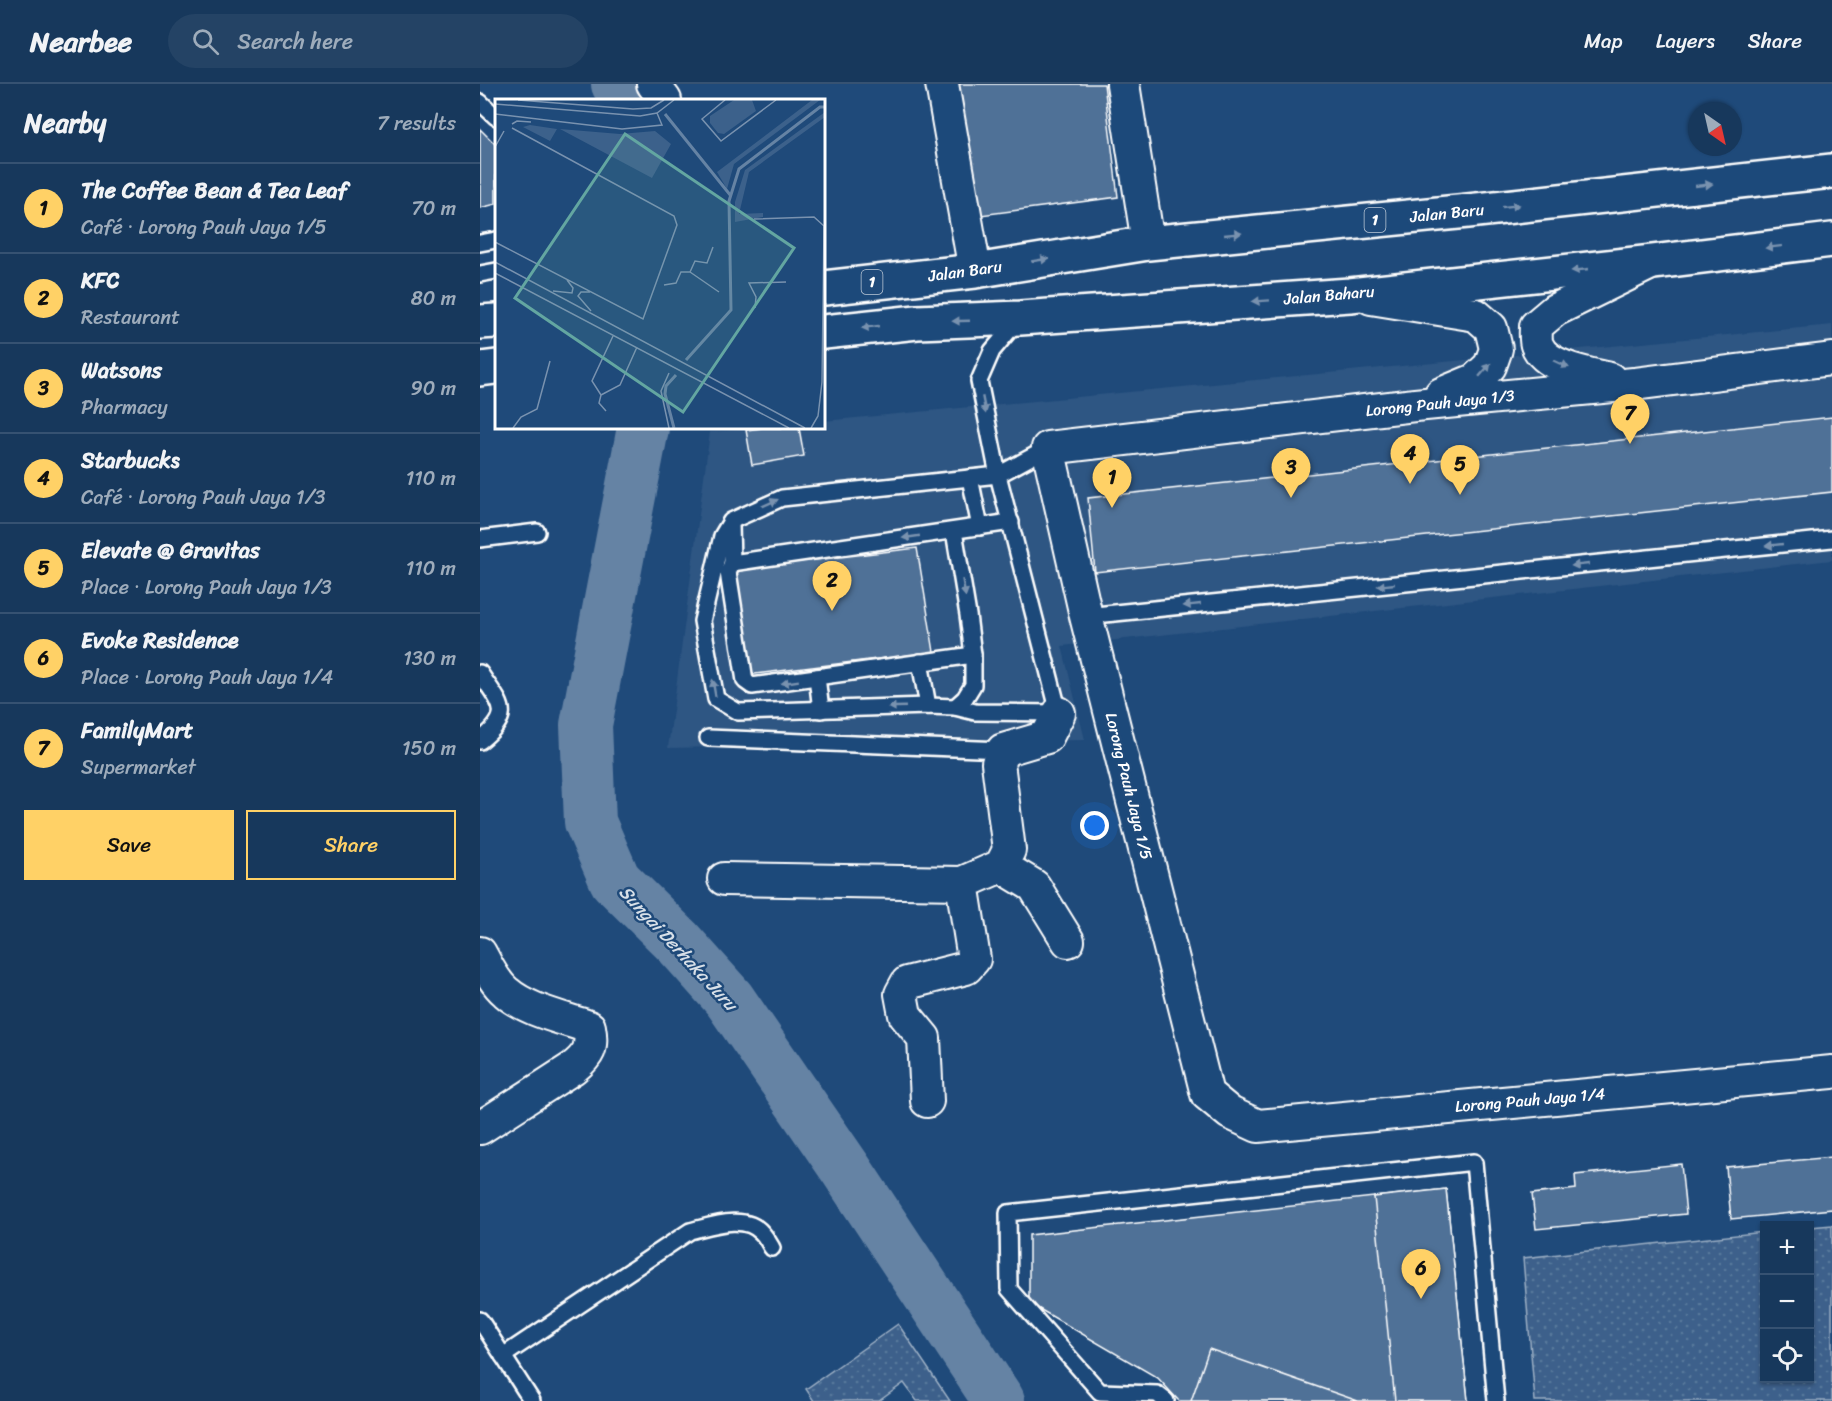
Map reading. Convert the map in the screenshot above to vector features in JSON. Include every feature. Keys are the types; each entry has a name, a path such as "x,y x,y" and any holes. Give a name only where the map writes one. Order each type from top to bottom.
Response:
{"highway":[{"name":"Jalan Baru","path":"825,288 975,271 1148,243 1832,171"},
{"name":"Jalan Baharu","path":"825,332 917,322 1020,318 1350,295 1832,240"}],"street":[{"path":"653,84 664,99"},
{"path":"942,84 975,271"},
{"path":"1123,84 1148,243"},
{"path":"1634,384 1574,370 1546,358 1537,344 1536,326 1555,310 1653,262"},
{"path":"1350,295 1476,315 1491,328 1496,349 1490,366 1475,380 1415,405"},
{"name":"Lorong Pauh Jaya 1/3","path":"1048,448 1415,405 1634,384 1832,359"},
{"name":"Lorong Pauh Jaya 1/5","path":"1048,448 1086,616 1207,1094 1230,1113"},
{"path":"724,879 962,883 1001,867 1010,850 998,763 1003,750 1047,737 1059,713"},
{"path":"1001,867 1034,886 1068,940"},
{"path":"927,1101 924,1038 905,1016 901,994 907,983 966,968 974,959 962,883"},
{"path":"480,953 504,991 519,1002 589,1027 592,1041 585,1058 573,1068 480,1128"},
{"name":"Lorong Pauh Jaya 1/4","path":"1230,1113 1258,1126 1832,1072"}],"lane":[{"path":"480,102 495,116"},
{"path":"480,243 495,240"},
{"path":"480,274 495,271"},
{"path":"1020,318 992,351 980,381 998,475 1059,713 975,712 955,707 928,706 738,712 716,699 702,621 722,536 731,521 782,498 998,475 1048,448"},
{"path":"970,478 981,527"},
{"path":"731,521 732,563 728,572 745,681 752,686 973,655"},
{"path":"732,563 1011,522"},
{"path":"954,531 973,655 973,685 965,698 955,707"},
{"path":"480,539 537,532"},
{"path":"1086,616 1832,539"},
{"path":"920,662 928,706"},
{"path":"480,673 500,704 502,716 497,726 480,741"},
{"path":"817,677 821,710"},
{"path":"708,738 1003,750"},
{"path":"1166,1401 1156,1394 1100,1392 1009,1289 1008,1213 1474,1162 1496,1401"},
{"path":"503,1356 690,1232 715,1225 743,1222 760,1231 772,1248"},
{"path":"480,1320 532,1401"}],"shaded area":[{"path":"1832,325 1832,560 1062,646 1085,740 668,748 710,432 745,429 825,429 825,421"},
{"path":"1832,1225 1832,1401 1535,1401 1523,1258 1760,1232 1760,1383 1814,1383 1814,1227"},
{"path":"898,1324 950,1401 917,1401 904,1383 879,1401 814,1401 806,1389"}],"building":[{"path":"956,84 1104,84 1118,197 973,216"},
{"path":"480,129 495,144 495,204 480,208"},
{"path":"1832,417 1832,492 1095,572 1088,498"},
{"path":"799,429 804,456 752,465 746,430"},
{"path":"917,548 934,652 747,675 730,570"},
{"path":"1832,1157 1832,1209 1731,1219 1726,1167"},
{"path":"1681,1164 1686,1214 1536,1229 1532,1194 1576,1189 1575,1175"},
{"path":"1446,1189 1468,1401 1179,1401 1158,1378 1029,1303 1029,1235"},
{"path":"1446,1189 1468,1401 1395,1401 1374,1197"},
{"path":"1209,1349 1358,1401 1191,1401"}],"waterway":[{"path":"617,84 629,99"},
{"name":"Sungai Derhaka Juru","path":"643,429 586,725 590,822 615,880 678,942 729,999 845,1168 999,1401"}],"place":[{"name":"FamilyMart","path":"1630,444"},
{"name":"Starbucks","path":"1410,484"},
{"name":"Elevate @ Gravitas","path":"1460,495"},
{"name":"Watsons","path":"1291,498"},
{"name":"The Coffee Bean & Tea Leaf","path":"1112,508"},
{"name":"KFC","path":"832,611"},
{"name":"Evoke Residence","path":"1421,1299"}]}
